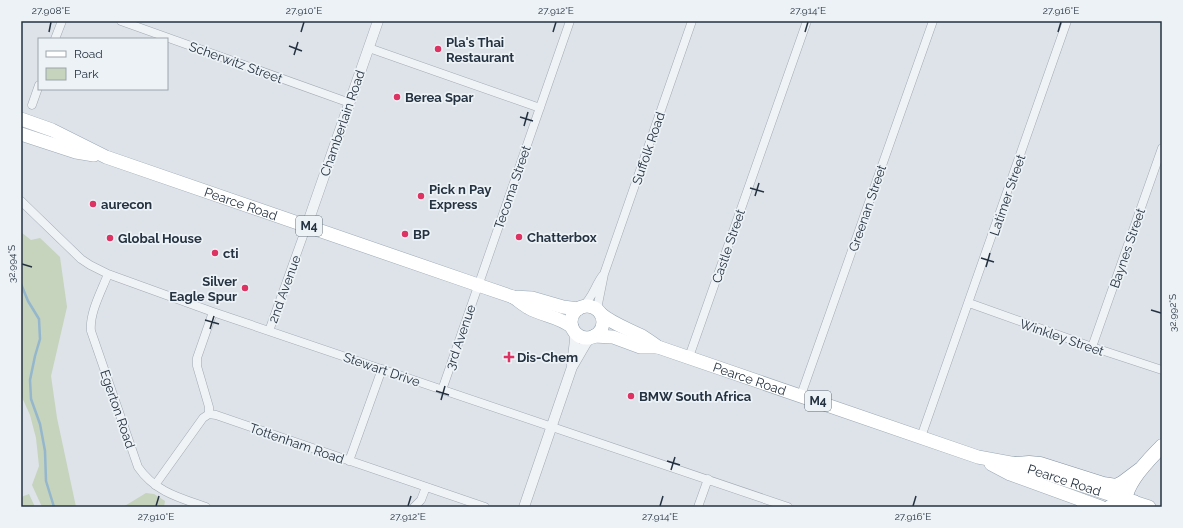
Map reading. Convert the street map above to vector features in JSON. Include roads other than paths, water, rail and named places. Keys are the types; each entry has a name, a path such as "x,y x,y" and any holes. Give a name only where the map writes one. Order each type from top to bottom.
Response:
{"highway":[{"path":"1110,507 1117,503 1129,502 1129,489 1142,468 1162,446"},
{"path":"1016,464 1040,464 1103,484 1116,486 1142,468"}],"main road":[{"name":"Pearce Road","path":"21,119 52,130 106,157 513,297 532,298 563,307 593,307 609,321 619,327 641,335 658,347"},
{"name":"Pearce Road","path":"21,134 76,152 106,157"},
{"name":"Pearce Road","path":"513,297 528,308 564,321 581,337 613,337 640,346 658,347 689,357 978,457 1010,474 1087,504 1101,507"},
{"path":"573,329 571,318 580,308"},
{"path":"594,336 598,333 602,326 603,319 600,313"},
{"name":"Pearce Road","path":"978,457 1016,464 1129,502 1149,507"}],"street":[{"path":"55,38 62,21"},
{"name":"Scherwitz Street","path":"121,21 350,103"},
{"name":"Chamberlain Road","path":"307,225 378,21"},
{"name":"Tecoma Street","path":"478,285 570,21"},
{"name":"Suffolk Road","path":"600,313 598,304 604,274 692,21"},
{"name":"Castle Street","path":"689,357 807,21"},
{"name":"Greenan Street","path":"801,395 933,21"},
{"name":"Latimer Street","path":"922,437 1067,21"},
{"path":"369,48 540,108"},
{"path":"32,105 38,89"},
{"name":"Baynes Street","path":"1092,347 1162,148"},
{"name":"Stewart Drive","path":"21,202 81,259 108,274 213,312 788,507"},
{"name":"2nd Avenue","path":"269,331 307,225"},
{"name":"Egerton Road","path":"108,274 92,316 90,324 91,331 138,467 142,473 163,491 206,507"},
{"name":"Suffolk Road","path":"580,308 589,300 597,282 604,274"},
{"name":"3rd Avenue","path":"442,390 478,285"},
{"name":"Winkley Street","path":"969,303 1092,347 1159,369"},
{"path":"155,485 203,418 209,414 209,407 197,366 197,358 213,312"},
{"path":"572,367 575,340 573,329"},
{"path":"524,507 572,367 586,343 594,336"},
{"path":"349,461 382,369"},
{"name":"Tottenham Road","path":"209,414 216,415 485,507"},
{"path":"698,507 708,479"},
{"path":"414,507 421,500 426,487"}],"waterway":[{"path":"21,284 28,301 39,319 40,339 30,380 31,399 40,424 45,451 46,481 54,507"}],"place":[{"name":"Pla's Thai Restaurant","path":"438,49"},
{"name":"Berea Spar","path":"397,97"},
{"name":"Pick n Pay Express","path":"421,196"},
{"name":"aurecon","path":"93,204"},
{"name":"BP","path":"405,234"},
{"name":"Chatterbox","path":"519,237"},
{"name":"Global House","path":"110,238"},
{"name":"cti","path":"215,253"},
{"name":"Silver Eagle Spur","path":"245,288"},
{"name":"Dis-Chem","path":"509,357"},
{"name":"BMW South Africa","path":"631,396"}]}
